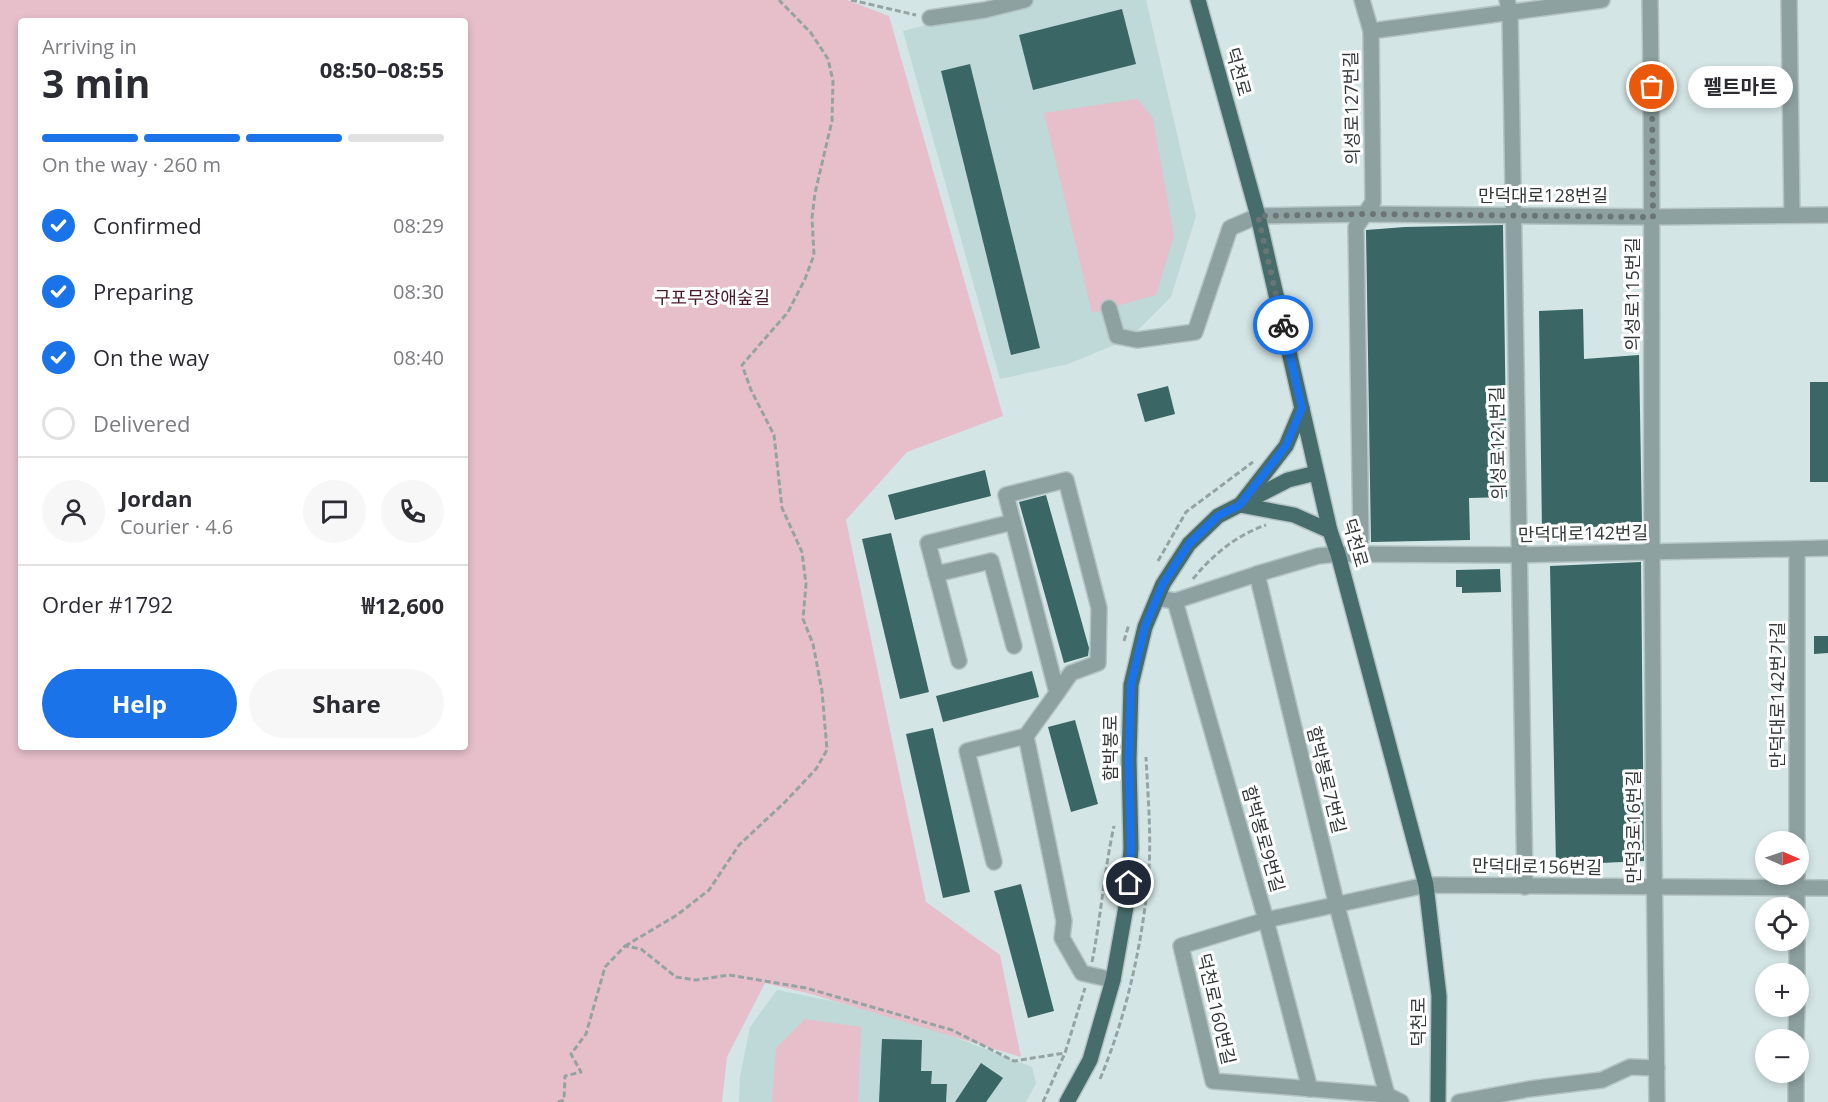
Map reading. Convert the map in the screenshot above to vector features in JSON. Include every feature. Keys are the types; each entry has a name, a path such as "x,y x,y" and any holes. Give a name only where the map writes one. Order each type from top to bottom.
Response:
{"main road":[{"name":"덕천로","path":"1198,0 1258,216 1330,531 1426,885 1439,996 1438,1102"},
{"path":"1302,408 1286,446 1240,505 1294,515 1330,531"},
{"name":"함박봉로","path":"1073,1100 1090,1060 1113,980 1127,901 1131,848 1129,760 1131,685 1145,627 1163,584 1189,544 1218,516 1288,480 1316,473"}],"street":[{"path":"930,18 985,10 1025,0"},
{"name":"의성로127번길","path":"1361,539 1356,227 1373,202 1371,31 1362,0"},
{"path":"1371,31 1509,6 1602,0"},
{"name":"의성로115번길","path":"1650,0 1653,217 1652,552"},
{"path":"1789,0 1792,215"},
{"name":"의성로121번길","path":"1509,6 1525,887"},
{"name":"만덕대로128번길","path":"1258,216 1365,214 1653,217 1828,215"},
{"path":"1109,308 1117,336 1137,340 1195,332 1230,228 1258,216"},
{"path":"994,862 967,751 1026,735 1057,693 1071,674 1098,663 1099,608 1065,480 1006,495 1057,693"},
{"path":"959,661 928,543 1013,522"},
{"name":"만덕대로142번길","path":"1257,574 1318,556 1338,554 1518,555 1828,548"},
{"name":"만덕대로142번가길","path":"1797,549 1797,831"},
{"name":"만덕3로16번길","path":"1652,552 1657,1102"},
{"path":"936,574 991,561 1014,646"},
{"path":"1157,598 1175,601 1257,574"},
{"name":"함박봉로7번길","path":"1257,574 1336,906 1394,1099"},
{"name":"함박봉로9번길","path":"1175,601 1266,920 1310,1089"},
{"path":"1026,735 1064,921 1062,938 1082,974 1113,980"},
{"name":"만덕대로156번길","path":"1426,885 1654,887 1755,883"},
{"name":"만덕대로156번길","path":"1809,884 1828,888"},
{"name":"덕천로160번길","path":"1310,1089 1213,1081 1181,946 1266,920 1426,885"},
{"path":"1459,1102 1529,1089 1602,1080 1630,1067 1657,1068"},
{"path":"1796,1083 1796,1102"},
{"path":"1310,1089 1394,1099"}],"path":[{"path":"558,1102 564,1100 566,1076 581,1072 571,1054 586,1034 605,967 626,946 677,915 709,890 739,845 816,770 827,750 822,691 813,644 803,619 806,584 802,552 782,508 774,435 751,390 742,365 788,312 814,255 812,218 815,193 832,121 833,81 828,59 812,33 779,0"},
{"path":"851,0 930,18"},
{"path":"1175,601 1208,560 1250,531 1268,525"},
{"path":"1100,1079 1112,1051 1135,966 1148,881 1146,753"},
{"path":"626,946 641,949 676,977 696,980 729,975 806,988 952,1030 1014,1061 1065,1053"}],"shaded area":[{"path":"1024,0 1146,0 1196,216 1171,297 1129,339 1068,364 1000,379 903,31"},
{"path":"777,990 833,1001 936,1030 1032,1067 1036,1083 1026,1102 739,1102 740,1077 750,1027"}],"green space":[{"name":"구포무장애숲길","path":"0,0 847,0 889,16 1003,416 907,452 846,520 926,902 1000,955 1021,1057 811,994 765,983 727,1057 722,1102 0,1102"},
{"path":"1137,99 1153,118 1174,236 1156,295 1092,313 1044,113"},
{"path":"805,1019 861,1027 858,1102 772,1102 776,1048"}],"building":[{"path":"1122,9 1136,64 1033,90 1019,35"},
{"path":"970,64 1040,348 1011,355 941,71"},
{"path":"1503,225 1507,497 1469,498 1470,540 1371,542 1366,230"},
{"path":"1583,309 1584,359 1639,355 1642,526 1586,527 1587,532 1542,532 1539,311"},
{"path":"1810,382 1828,382 1828,482 1810,482"},
{"path":"1168,386 1175,414 1145,422 1137,394"},
{"path":"985,470 991,496 895,520 888,495"},
{"path":"1046,495 1089,648 1088,656 1064,663 1019,502"},
{"path":"891,533 929,692 900,699 862,539"},
{"path":"1641,562 1644,861 1556,865 1550,566"},
{"path":"1500,569 1501,592 1462,593 1462,587 1456,587 1456,570"},
{"path":"1814,636 1828,636 1828,653 1814,654"},
{"path":"1032,671 1039,697 943,722 936,696"},
{"path":"1075,720 1098,804 1071,812 1048,727"},
{"path":"933,728 970,892 943,898 906,734"},
{"path":"1021,884 1054,1011 1028,1018 994,891"},
{"path":"882,1039 922,1040 921,1071 932,1071 931,1084 947,1084 946,1102 879,1102"},
{"path":"981,1063 1003,1078 986,1102 955,1102"}],"way so far":[{"path":"1283,325 1258,216 1365,214 1653,217 1652,87"}],"place":[{"name":"펠트마트","path":"1652,87"}],"route":[{"path":"1129,883 1131,685 1145,627 1163,584 1189,544 1218,516 1240,505 1286,446 1302,408 1283,325"}]}
